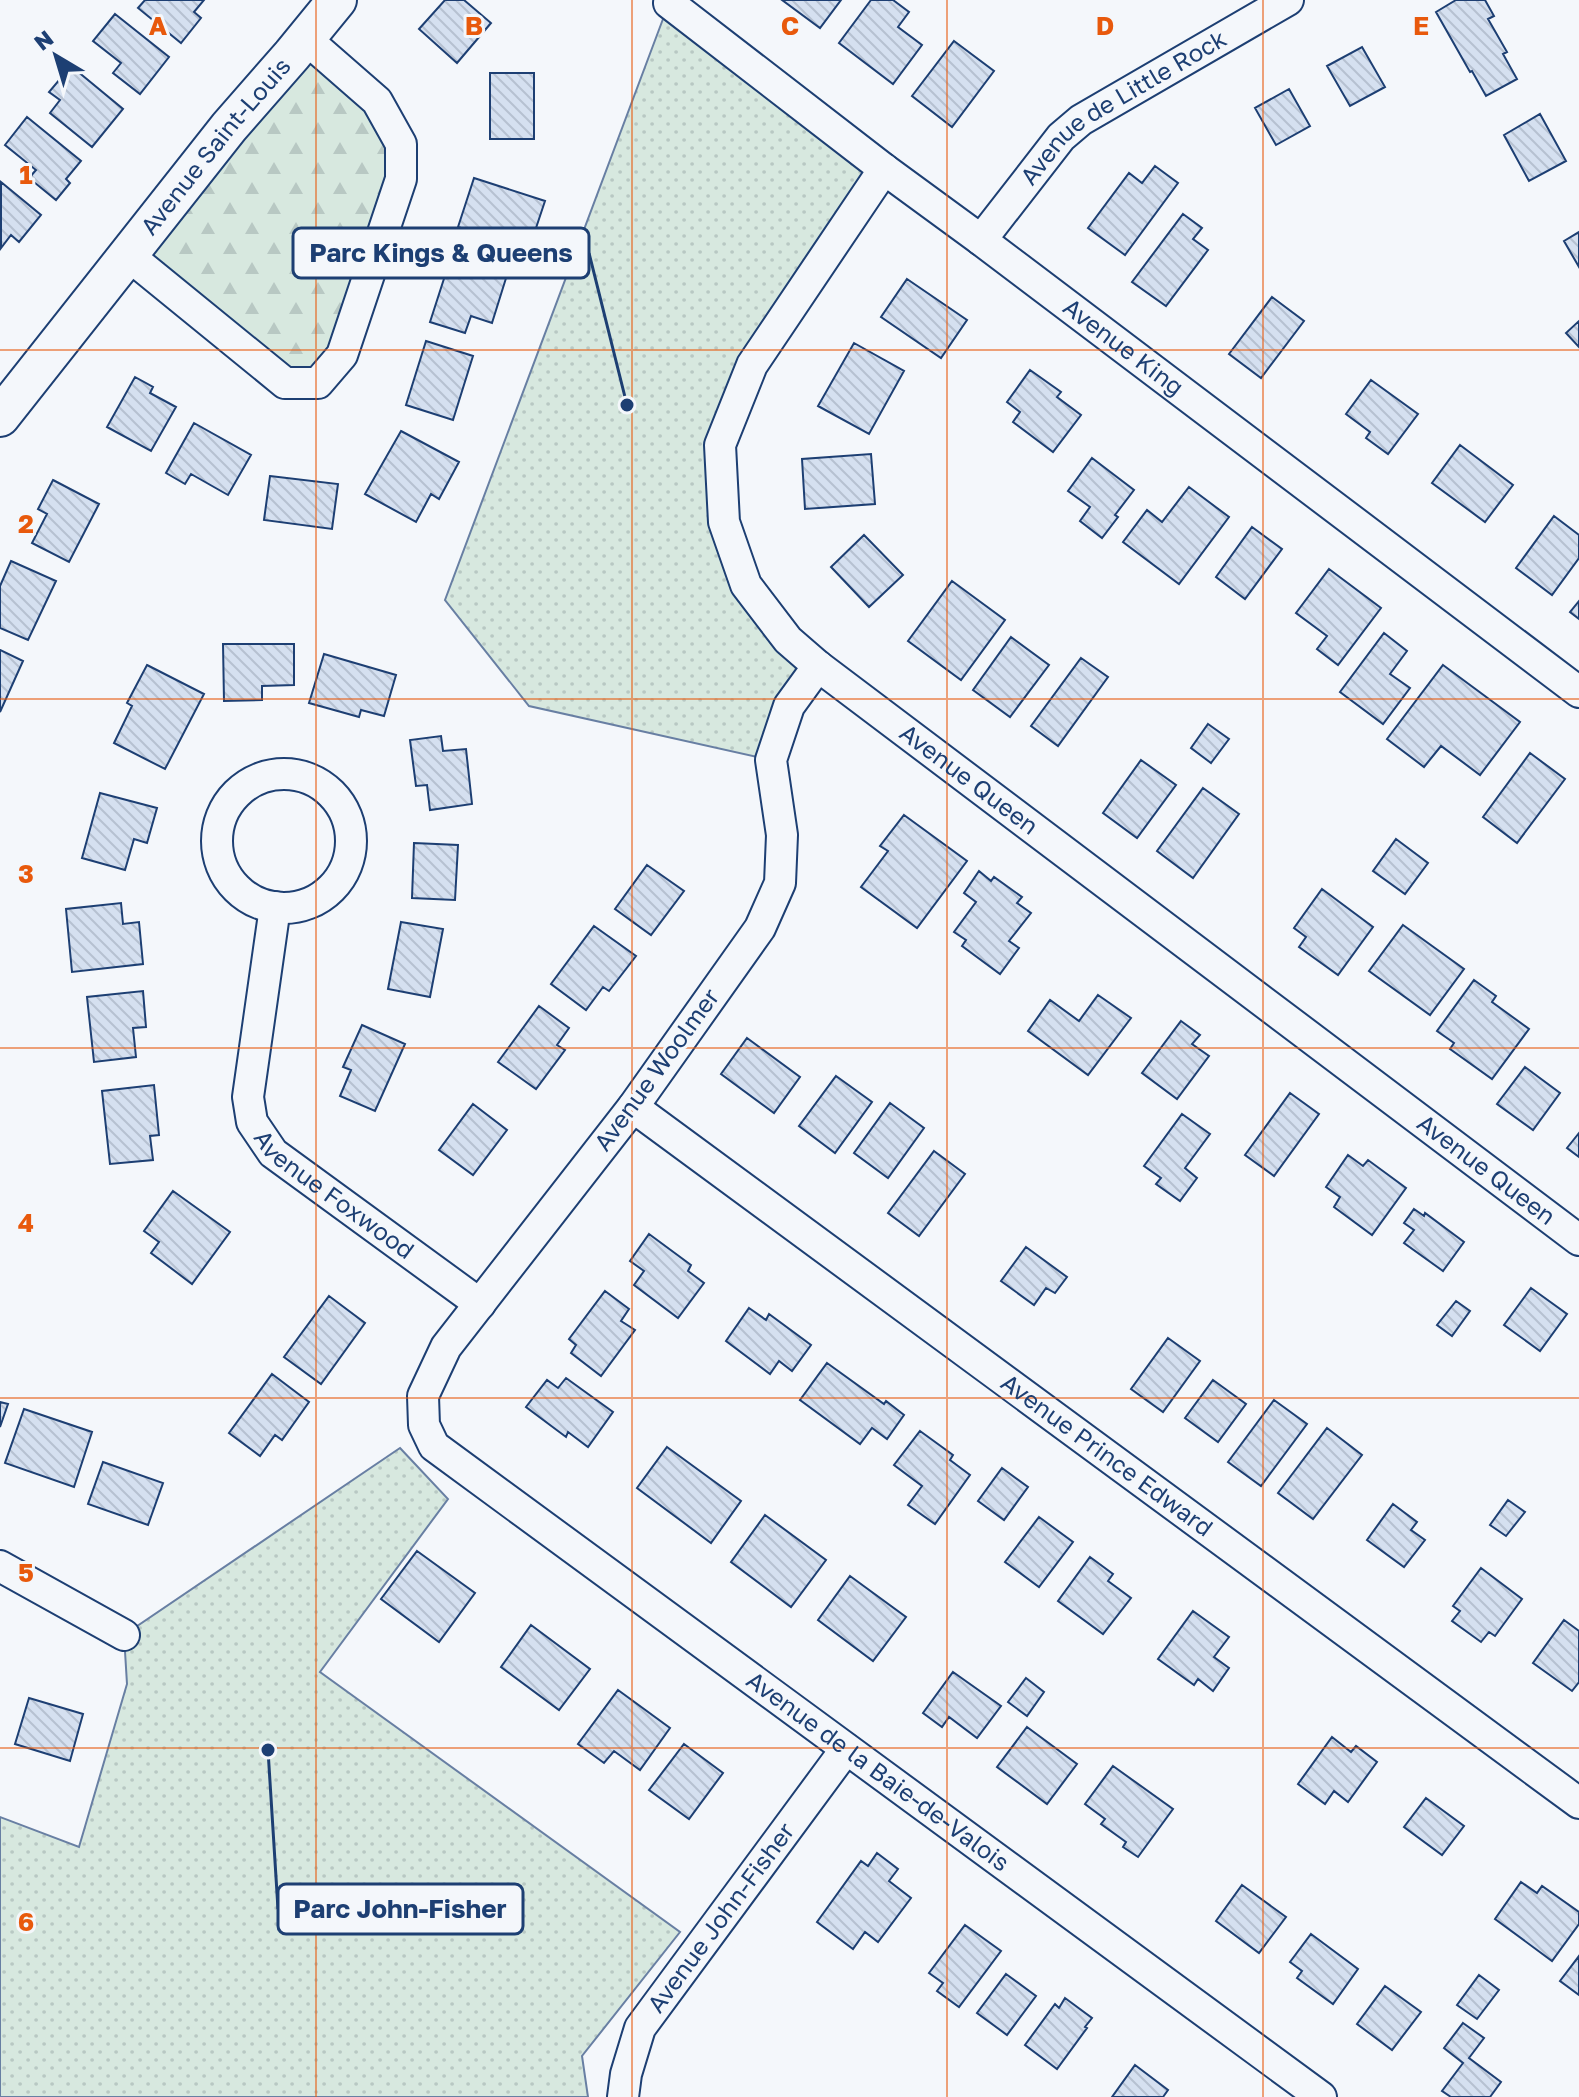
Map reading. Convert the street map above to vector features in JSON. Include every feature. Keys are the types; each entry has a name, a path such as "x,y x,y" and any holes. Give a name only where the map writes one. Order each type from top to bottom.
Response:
{"street":[{"name":"Avenue Saint-Louis","path":"0,417 229,127 337,0"},
{"name":"Avenue de Little Rock","path":"981,240 1061,137 1081,120 1248,10 1288,0"},
{"name":"Avenue King","path":"669,3 884,169 1579,692"},
{"name":"Avenue Saint-Louis","path":"128,255 285,383 318,383 342,355 401,179 401,144 377,101 306,39"},
{"name":"Avenue Queen","path":"884,169 752,365 720,445 724,522 746,585 788,640 818,666 1579,1240"},
{"name":"Avenue Woolmer","path":"434,1446 424,1425 423,1396 446,1347 633,1107 760,928 780,883 782,835 771,760 789,706 818,666"},
{"path":"290,774 312,780 330,792 344,811 351,832 350,855 341,876 326,893 307,905 285,909 275,907 243,896 228,880 219,860 216,838 221,817 231,798 248,784 268,776 290,774"},
{"name":"Avenue Foxwood","path":"275,907 248,1097 252,1122 273,1153 480,1304"},
{"name":"Avenue Prince Edward","path":"633,1107 1579,1803"},
{"name":"Avenue de la Baie-de-Valois","path":"434,1446 1321,2097"},
{"path":"0,1566 124,1635"},
{"name":"Avenue John-Fisher","path":"623,2097 626,2074 640,2028 846,1749"}],"green space":[{"path":"669,3 884,169 720,445 746,585 818,666 771,760 529,706 445,600"},
{"path":"306,39 401,144 342,355 285,383 128,255"},
{"path":"400,1448 448,1499 320,1672 680,1932 582,2056 588,2097 0,2097 0,1817 79,1847 127,1684 124,1635"}],"building":[{"path":"145,0 204,0 194,12 201,18 181,43 138,8"},
{"path":"445,0 464,0 491,23 457,63 419,29"},
{"path":"782,0 841,0 820,28"},
{"path":"871,0 893,0 909,12 898,27 922,45 893,84 839,43"},
{"path":"1456,0 1485,0 1494,16 1488,19 1507,52 1503,54 1517,79 1486,96 1436,12"},
{"path":"115,14 169,57 140,94 113,73 121,63 93,41"},
{"path":"954,41 994,71 952,127 912,96"},
{"path":"1362,47 1385,87 1350,106 1327,66"},
{"path":"71,66 123,109 92,147 50,113 60,100 49,92"},
{"path":"490,73 534,73 534,139 490,139"},
{"path":"1289,89 1310,126 1276,145 1255,108"},
{"path":"1540,114 1566,161 1529,181 1504,135"},
{"path":"27,117 81,161 66,179 70,183 56,200 29,178 36,170 5,145"},
{"path":"1155,166 1178,183 1125,255 1088,228 1129,173 1142,183"},
{"path":"474,178 545,201 529,249 458,227"},
{"path":"1,182 41,215 19,242 11,235 1,248"},
{"path":"1183,214 1202,228 1193,239 1208,250 1166,306 1132,282"},
{"path":"1579,232 1579,267 1564,241"},
{"path":"451,257 507,275 492,323 471,316 465,333 430,322"},
{"path":"907,279 967,320 941,358 881,317"},
{"path":"1272,297 1304,321 1261,378 1229,354"},
{"path":"1579,321 1579,347 1566,333"},
{"path":"426,341 473,356 453,420 406,405"},
{"path":"854,343 904,371 869,434 818,406"},
{"path":"1030,370 1061,392 1057,397 1081,415 1053,452 1013,422 1020,412 1007,402"},
{"path":"135,377 153,387 150,393 176,407 151,451 107,427"},
{"path":"1371,380 1418,414 1388,454 1366,438 1370,432 1346,414"},
{"path":"194,423 251,455 228,495 191,474 185,484 166,473"},
{"path":"401,431 459,462 439,499 431,494 416,522 365,494"},
{"path":"1460,445 1513,485 1485,522 1432,483"},
{"path":"871,454 875,504 805,509 802,459"},
{"path":"1092,458 1134,490 1102,538 1080,521 1090,507 1068,491"},
{"path":"270,476 338,484 332,529 264,520"},
{"path":"53,480 99,504 69,562 32,543 47,514 38,509"},
{"path":"1189,487 1229,517 1179,584 1123,542 1147,510 1162,522"},
{"path":"1554,516 1579,535 1579,558 1552,595 1516,568"},
{"path":"1252,527 1282,549 1245,599 1216,577"},
{"path":"864,535 903,575 869,607 831,567"},
{"path":"11,561 56,581 28,640 0,628 0,586"},
{"path":"1329,569 1381,608 1338,665 1317,649 1327,636 1296,613"},
{"path":"952,581 1005,620 961,680 908,641"},
{"path":"1579,601 1579,619 1570,612"},
{"path":"1384,633 1407,651 1390,674 1410,688 1383,724 1340,692"},
{"path":"1011,637 1049,665 1010,717 973,690"},
{"path":"223,644 294,644 294,685 262,686 262,700 224,701"},
{"path":"0,650 23,661 0,712"},
{"path":"324,654 396,675 384,716 361,710 359,717 309,703"},
{"path":"1081,658 1108,677 1058,746 1031,726"},
{"path":"147,665 204,694 165,769 114,743 132,706 127,703"},
{"path":"1443,665 1520,722 1480,775 1441,746 1424,767 1387,739"},
{"path":"1208,724 1229,739 1211,763 1191,748"},
{"path":"441,736 443,751 466,749 472,804 430,810 427,785 416,786 410,740"},
{"path":"1530,753 1565,779 1517,843 1483,817"},
{"path":"1141,760 1176,785 1137,838 1103,813"},
{"path":"1203,788 1239,814 1193,878 1157,851"},
{"path":"100,793 157,808 147,843 134,839 125,870 82,858"},
{"path":"904,815 967,861 917,928 861,887 888,851 880,846"},
{"path":"1396,839 1428,863 1405,894 1373,871"},
{"path":"414,843 458,845 455,900 412,898"},
{"path":"647,865 684,891 651,935 615,909"},
{"path":"979,871 991,881 994,877 1022,897 1017,903 1031,913 1009,941 1019,948 1000,974 962,946 966,940 954,932 976,902 964,893"},
{"path":"1322,889 1373,927 1338,975 1299,947 1306,937 1294,928"},
{"path":"121,903 123,924 139,922 143,964 72,972 66,909"},
{"path":"401,922 443,929 430,997 388,989"},
{"path":"1403,925 1464,969 1430,1015 1369,971"},
{"path":"594,926 636,956 609,991 603,987 586,1010 551,984"},
{"path":"1474,980 1496,996 1492,1002 1529,1029 1492,1079 1450,1049 1454,1043 1437,1031"},
{"path":"143,991 146,1027 133,1028 136,1057 94,1062 87,997"},
{"path":"1098,995 1131,1018 1088,1075 1028,1031 1050,1000 1079,1021"},
{"path":"539,1006 569,1028 557,1045 565,1050 536,1089 498,1062"},
{"path":"1181,1021 1200,1035 1192,1044 1209,1056 1177,1099 1142,1073"},
{"path":"362,1025 405,1044 375,1111 340,1096 351,1070 343,1067"},
{"path":"747,1038 800,1077 774,1113 721,1074"},
{"path":"1525,1067 1560,1093 1533,1130 1497,1104"},
{"path":"836,1076 872,1102 835,1153 799,1126"},
{"path":"154,1085 159,1135 150,1136 153,1160 110,1164 102,1091"},
{"path":"1290,1093 1319,1114 1274,1176 1245,1155"},
{"path":"890,1103 924,1128 888,1178 854,1153"},
{"path":"473,1104 507,1130 473,1175 439,1150"},
{"path":"1182,1114 1210,1134 1185,1168 1197,1178 1180,1201 1156,1184 1161,1178 1144,1166"},
{"path":"1579,1133 1579,1157 1567,1148"},
{"path":"934,1151 965,1174 919,1236 888,1213"},
{"path":"1348,1155 1363,1166 1368,1160 1406,1188 1372,1235 1334,1207 1340,1197 1326,1187"},
{"path":"173,1191 230,1232 192,1284 151,1253 159,1242 144,1231"},
{"path":"1414,1209 1424,1216 1425,1213 1464,1242 1443,1271 1404,1243 1414,1230 1404,1223"},
{"path":"649,1234 691,1265 688,1271 704,1283 678,1318 634,1285 644,1271 630,1261"},
{"path":"1026,1247 1067,1277 1055,1293 1046,1288 1034,1305 1001,1281"},
{"path":"1531,1288 1567,1314 1540,1351 1504,1325"},
{"path":"605,1291 629,1309 621,1321 635,1330 601,1376 571,1353 576,1345 569,1339"},
{"path":"329,1296 365,1323 321,1384 284,1357"},
{"path":"1456,1301 1470,1311 1452,1336 1437,1325"},
{"path":"749,1308 766,1320 769,1314 811,1345 792,1371 779,1361 770,1374 726,1341"},
{"path":"1168,1338 1200,1361 1163,1412 1131,1389"},
{"path":"827,1363 904,1415 887,1439 872,1428 860,1444 800,1400"},
{"path":"272,1374 309,1402 282,1440 275,1435 260,1456 229,1433"},
{"path":"566,1378 613,1412 588,1447 568,1432 566,1437 526,1407 547,1380 558,1388"},
{"path":"1213,1380 1246,1404 1218,1442 1185,1418"},
{"path":"1274,1400 1307,1424 1261,1486 1228,1462"},
{"path":"0,1402 8,1404 0,1427"},
{"path":"24,1409 92,1432 74,1487 5,1463"},
{"path":"1327,1428 1362,1455 1313,1519 1278,1493"},
{"path":"920,1431 953,1455 950,1460 970,1475 935,1524 908,1505 922,1486 894,1465"},
{"path":"667,1447 741,1501 711,1543 637,1488"},
{"path":"103,1462 163,1483 148,1525 88,1504"},
{"path":"1002,1468 1028,1487 1004,1520 978,1501"},
{"path":"1508,1500 1525,1512 1506,1536 1490,1525"},
{"path":"1393,1504 1417,1522 1411,1530 1425,1540 1404,1567 1367,1540"},
{"path":"765,1515 826,1560 791,1607 731,1562"},
{"path":"1039,1517 1073,1542 1039,1587 1005,1562"},
{"path":"417,1551 475,1593 439,1642 381,1599"},
{"path":"1090,1557 1113,1574 1108,1581 1131,1598 1103,1634 1058,1601"},
{"path":"1481,1568 1522,1599 1495,1636 1489,1632 1481,1642 1452,1621 1460,1611 1453,1606"},
{"path":"850,1576 906,1617 873,1661 818,1620"},
{"path":"1193,1611 1229,1637 1214,1657 1229,1668 1213,1691 1198,1679 1194,1685 1158,1659"},
{"path":"1564,1620 1579,1631 1579,1682 1572,1691 1533,1663"},
{"path":"531,1625 590,1669 559,1710 501,1667"},
{"path":"953,1672 1001,1706 977,1738 949,1717 942,1727 923,1713"},
{"path":"1026,1678 1044,1692 1027,1716 1008,1702"},
{"path":"618,1690 670,1728 640,1770 614,1751 604,1763 578,1744"},
{"path":"29,1698 83,1714 70,1761 15,1744"},
{"path":"1027,1727 1077,1764 1047,1804 997,1767"},
{"path":"1332,1737 1351,1752 1356,1746 1377,1762 1348,1802 1334,1791 1325,1804 1298,1784"},
{"path":"684,1744 723,1773 689,1819 649,1790"},
{"path":"1113,1766 1173,1809 1138,1857 1123,1847 1126,1842 1101,1824 1105,1819 1085,1804"},
{"path":"1426,1798 1464,1826 1442,1855 1404,1827"},
{"path":"877,1853 898,1869 889,1881 911,1898 878,1942 865,1932 853,1949 817,1922 861,1861 868,1866"},
{"path":"1521,1882 1537,1893 1542,1886 1579,1912 1579,1924 1552,1961 1495,1919"},
{"path":"1242,1885 1286,1917 1259,1953 1216,1921"},
{"path":"965,1925 1001,1951 959,2007 937,1991 943,1983 929,1973"},
{"path":"1311,1934 1358,1969 1333,2004 1297,1978 1302,1971 1290,1962"},
{"path":"1579,1956 1579,1995 1560,1981"},
{"path":"1006,1974 1036,1996 1007,2035 977,2013"},
{"path":"1479,1975 1499,1990 1477,2019 1457,2005"},
{"path":"1385,1986 1421,2012 1392,2050 1357,2024"},
{"path":"1065,1998 1092,2018 1057,2069 1025,2045 1055,2004 1059,2008"},
{"path":"1463,2023 1484,2038 1469,2058 1501,2082 1490,2097 1451,2097 1442,2091 1463,2063 1444,2048"},
{"path":"1135,2065 1168,2090 1163,2097 1112,2097"}],"place":[{"name":"Parc Kings & Queens","path":"627,405"},
{"name":"Parc John-Fisher","path":"268,1750"}]}
